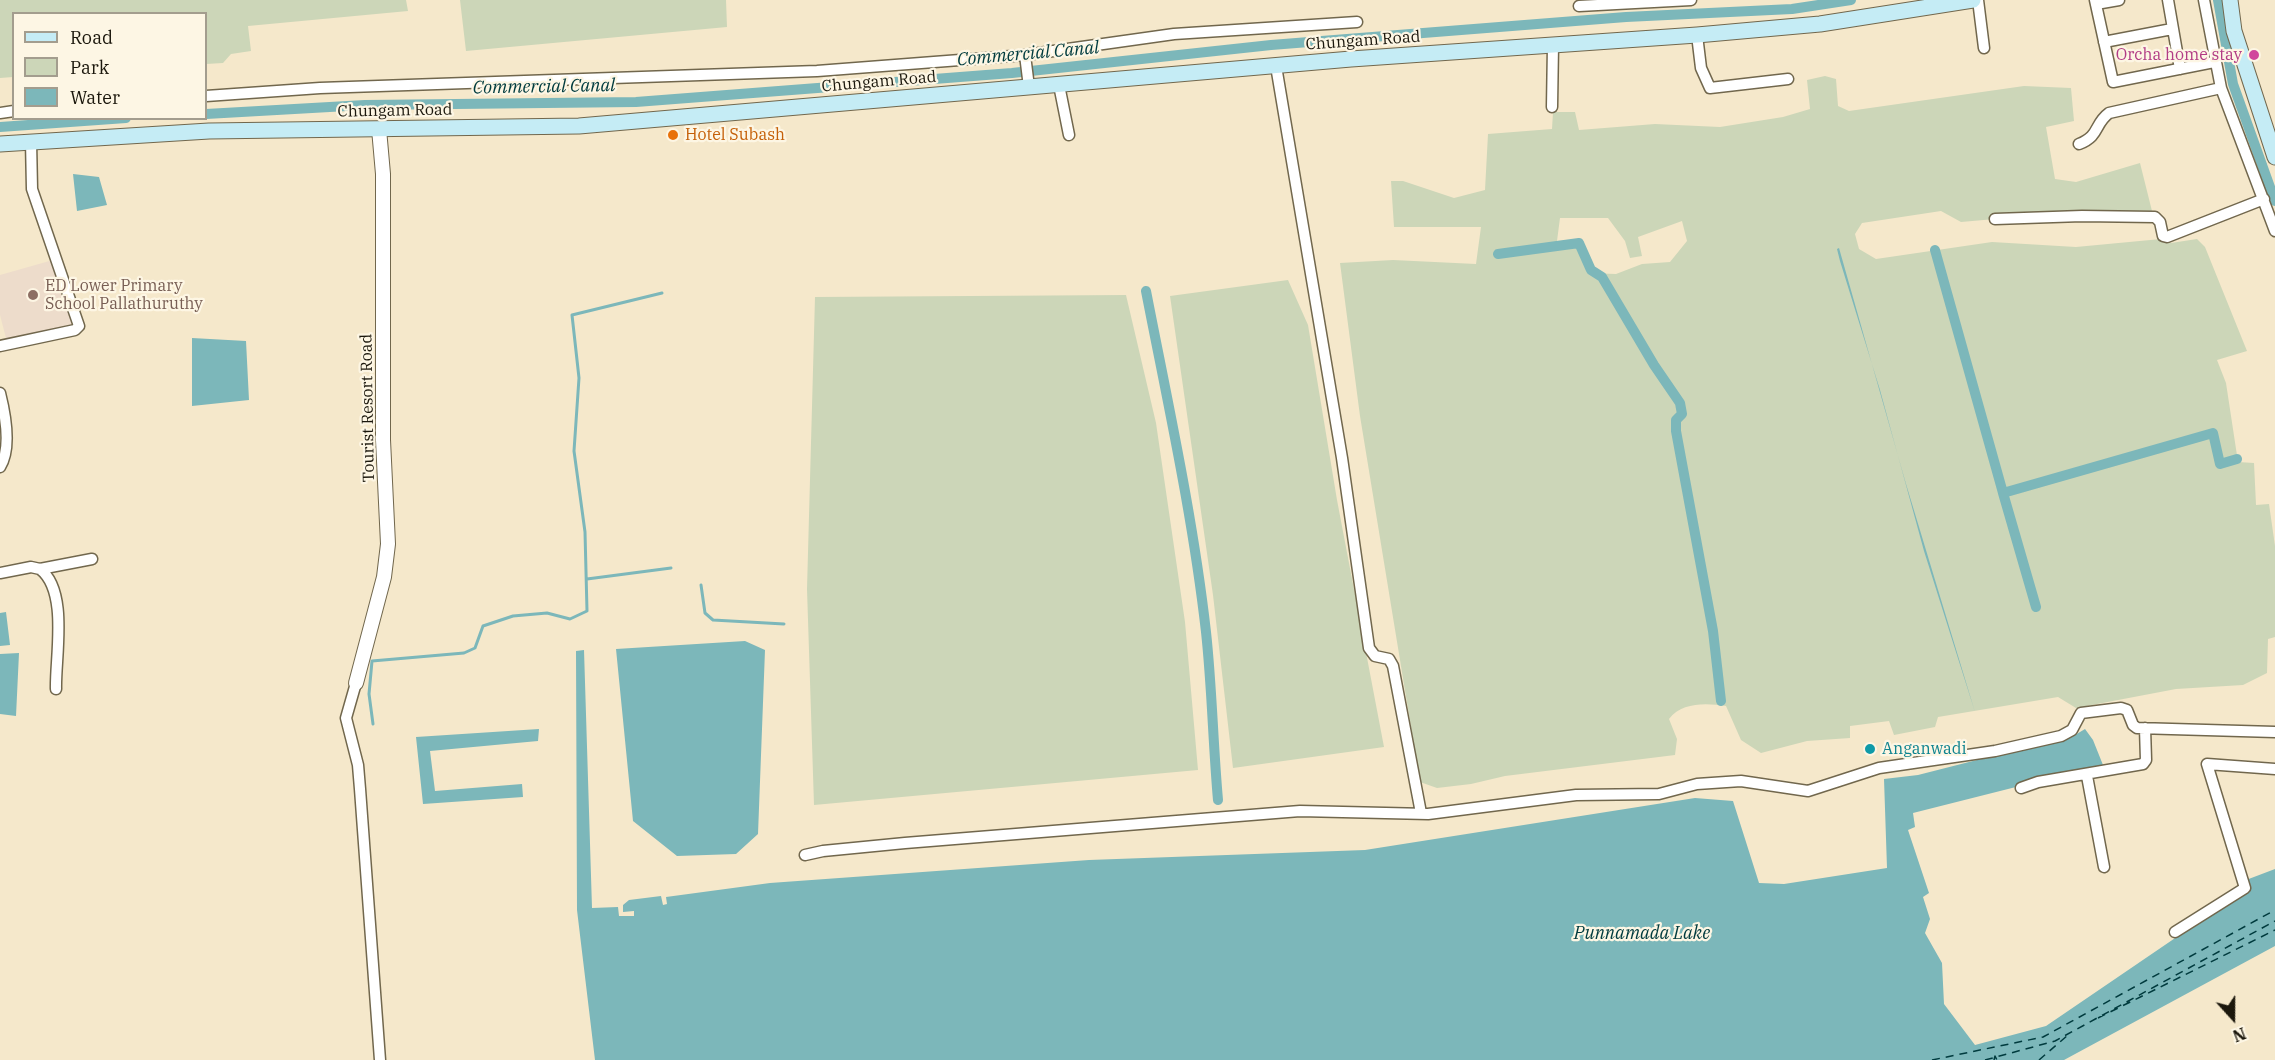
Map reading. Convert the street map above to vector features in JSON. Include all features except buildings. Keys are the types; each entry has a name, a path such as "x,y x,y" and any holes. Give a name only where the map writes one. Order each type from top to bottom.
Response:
{"main road":[{"name":"Chungam Road","path":"0,144 209,131 579,126 1029,84 1059,85 1820,24 1973,0"},
{"path":"2230,0 2234,31 2275,157"}],"street":[{"path":"1579,6 1691,0"},
{"path":"1978,0 1984,48"},
{"path":"2119,0 2095,2 2113,82 2214,62"},
{"path":"2168,0 2180,69"},
{"path":"2204,0 2214,62 2221,88 2275,231"},
{"path":"207,96 320,88 816,71 1025,56 1093,43 1174,34 1357,22"},
{"path":"2104,42 2172,29"},
{"path":"1697,35 1701,68 1710,88 1788,79"},
{"path":"1552,107 1553,45"},
{"path":"1025,56 1029,84"},
{"path":"1276,66 1342,458 1370,648 1375,656 1389,659 1393,666 1421,813"},
{"path":"1059,85 1069,135"},
{"path":"2079,144 2094,136 2109,113 2221,88"},
{"name":"Tourist Resort Road","path":"356,683 384,577 388,544 383,440 383,174 379,129"},
{"path":"0,346 75,330 79,326 32,189 30,141"},
{"path":"1995,219 2082,216 2155,217 2160,222 2163,236 2167,237 2264,199"},
{"path":"0,393 4,407 5,445 5,457 0,467"},
{"path":"0,573 32,567 40,569 92,559"},
{"path":"40,569 48,579 60,620 56,689"},
{"path":"356,683 346,718 358,765 380,1060"},
{"path":"805,855 823,851 905,843 1300,811 1421,813 1576,795 1659,794 1697,784 1741,781 1808,791 1879,768 1995,751 2061,736 2072,730 2078,718 2088,711 2124,708 2134,727 2275,732"},
{"path":"2021,788 2145,762 2145,728"},
{"path":"2175,932 2245,888 2206,764 2275,769"},
{"path":"2087,776 2104,867"}],"shaded area":[{"name":"ED Lower Primary School Pallathuruthy","path":"53,260 76,324 7,342 0,315 0,275"}],"green space":[{"path":"0,0 406,0 408,11 248,26 251,51 231,54 223,63 207,64 207,12 12,12 12,77 0,78"},
{"path":"460,0 726,0 727,27 466,51"},
{"path":"1825,76 1836,79 1838,106 1849,111 2024,86 2071,88 2074,121 2046,127 2055,179 2076,182 2140,163 2153,215 2040,215 1961,222 1941,211 1862,223 1855,234 1859,249 1876,259 1992,242 2076,247 2161,239 2171,243 2197,239 2205,247 2247,351 2217,360 2226,383 2238,462 2254,463 2256,505 2269,504 2275,546 2275,637 2268,639 2267,673 2243,685 2176,689 2076,708 2058,697 1938,717 1935,727 1894,735 1889,721 1850,726 1850,738 1807,741 1761,753 1741,740 1726,706 1695,705 1681,709 1669,719 1677,739 1675,755 1505,776 1471,784 1437,788 1420,782 1360,416 1340,263 1393,260 1476,264 1481,227 1394,227 1391,181 1403,181 1454,198 1485,190 1488,134 1552,129 1553,112 1575,112 1579,130 1655,124 1720,127 1783,117 1810,109 1807,80","holes":["1560,218 1608,218 1625,241 1630,258 1642,256 1638,237 1682,221 1687,241 1670,262 1642,264 1616,274 1587,273 1578,240 1557,241"]},
{"path":"1288,280 1308,325 1337,500 1384,747 1233,768 1213,595 1170,296"},
{"path":"1126,295 1156,423 1185,622 1198,770 814,805 807,589 815,297"}],"water":[{"path":"73,174 99,177 107,205 77,211"},
{"path":"1839,248 1872,364 1840,261 1837,249"},
{"path":"192,338 246,341 249,400 192,406"},
{"path":"1872,364 1880,390 1898,455"},
{"path":"1898,455 1906,484 1975,712 1924,551"},
{"path":"6,612 10,645 0,646 0,613"},
{"path":"745,641 765,650 758,834 736,854 677,856 633,821 616,649"},
{"name":"Punnamada Lake","path":"584,650 592,908 618,907 619,916 634,916 634,911 623,912 623,905 629,900 661,896 663,905 667,904 666,897 770,883 1089,860 1365,850 1695,798 1733,801 1759,883 1784,884 1887,868 1884,779 1918,775 2075,735 2085,729 2093,740 2103,765 1913,813 1915,827 1908,830 1929,893 1923,897 1930,919 1925,933 1942,963 1944,1004 1975,1045 2046,1026 2231,900 2246,880 2275,869 2275,946 2064,1060 595,1060 577,910 576,651"},
{"path":"19,653 16,716 0,714 0,654"},
{"path":"539,729 538,741 430,751 435,791 522,784 523,797 423,804 416,737"}],"waterway":[{"name":"Commercial Canal","path":"207,114 365,105 636,102 1012,73 1271,45 1626,17 1792,9 1851,0"},
{"path":"2218,0 2233,84 2275,201"},
{"name":"Commercial Canal","path":"0,127 98,120"},
{"path":"1498,254 1579,243 1591,270 1602,277 1654,365 1680,403 1682,414 1676,420 1676,431 1713,631 1721,701"},
{"path":"1935,250 2003,493"},
{"path":"1146,291 1201,589 1208,653 1218,800"},
{"path":"373,724 369,694 372,661 464,653 475,648 483,626 513,616 547,613 570,619 587,611 585,532 574,451 579,378 572,315 662,293"},
{"path":"2036,607 2003,493 2213,433 2220,464 2237,459"},
{"path":"587,579 671,568"},
{"path":"701,585 705,613 713,620 784,624"}],"ferry route":[{"path":"1932,1060 2043,1037 2275,910"},
{"path":"1985,1060 2055,1041 2275,921"},
{"path":"2098,1018 2275,930"},
{"path":"2039,1060 2068,1035"},
{"path":"1994,1060 1995,1056 1997,1060"}],"place":[{"name":"Orcha home stay","path":"2254,55"},
{"name":"Hotel Subash","path":"673,135"},
{"name":"ED Lower Primary School Pallathuruthy","path":"33,295"},
{"name":"Anganwadi","path":"1870,749"}]}
